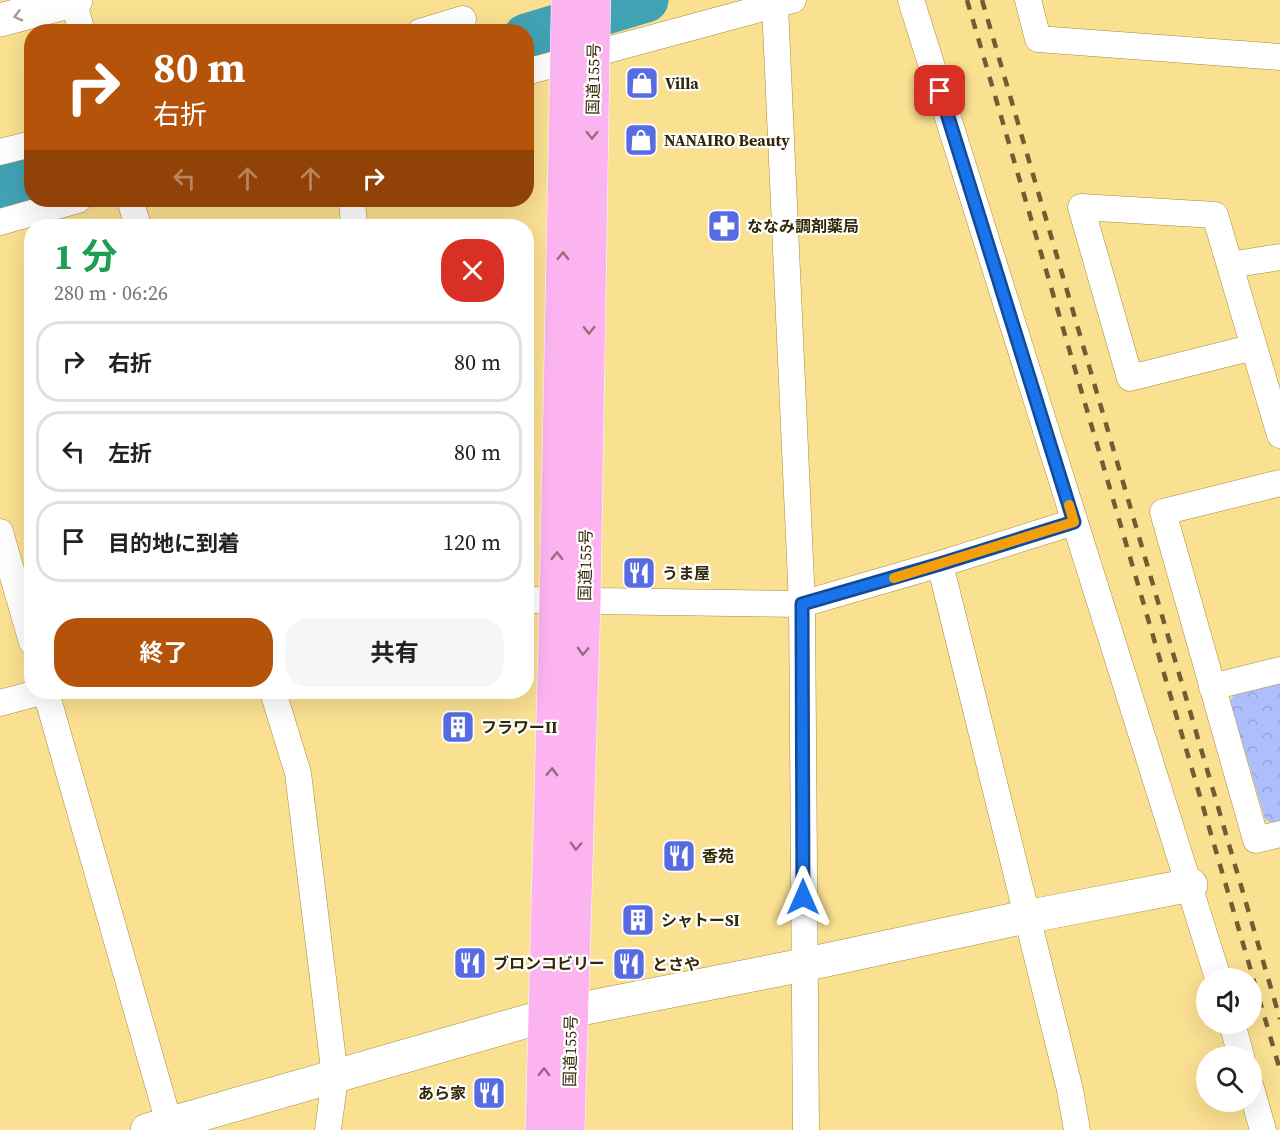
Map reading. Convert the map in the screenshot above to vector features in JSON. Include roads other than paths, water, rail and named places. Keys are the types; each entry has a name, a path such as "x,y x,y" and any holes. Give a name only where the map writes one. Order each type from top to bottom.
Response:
{"highway":[{"name":"国道155号","path":"568,0 580,59"},
{"name":"国道155号","path":"568,1130 558,1014 556,601 580,59 594,0"},
{"name":"国道155号","path":"543,1130 558,1014"}],"street":[{"path":"912,0 1074,522 1191,885 1215,968"},
{"path":"1028,0 1038,39 1280,57"},
{"path":"534,70 784,3 802,604 806,1130"},
{"path":"0,20 76,8"},
{"path":"446,24 463,19"},
{"path":"0,152 24,146"},
{"path":"0,222 53,207"},
{"path":"1254,347 1130,378 1081,207 1215,215 1230,266 1254,347 1280,435"},
{"path":"1230,266 1280,257"},
{"path":"1280,483 1163,512 1256,840 1280,834"},
{"path":"556,601 802,604 1074,522"},
{"path":"0,532 24,614"},
{"path":"940,564 1070,1090 1077,1130"},
{"path":"1212,687 1280,670"},
{"path":"0,703 24,697"},
{"path":"48,699 158,1127 558,1014 1191,885"},
{"path":"275,699 297,773 335,1077 328,1130"},
{"path":"1258,1112 1263,1130"}],"waterway":[{"path":"534,34 646,0"},
{"path":"0,187 24,180"}],"railway":[{"path":"967,0 1280,1070"},
{"path":"982,0 1280,1019"}],"place":[{"name":"Villa","path":"642,83"},
{"name":"NANAIRO Beauty","path":"641,140"},
{"name":"ななみ調剤薬局","path":"724,226"},
{"name":"うま屋","path":"639,573"},
{"name":"フラワーII","path":"458,727"},
{"name":"香苑","path":"679,856"},
{"name":"シャトーSI","path":"638,920"},
{"name":"ブロンコビリー","path":"470,963"},
{"name":"とさや","path":"629,964"},
{"name":"あら家","path":"489,1093"}]}
